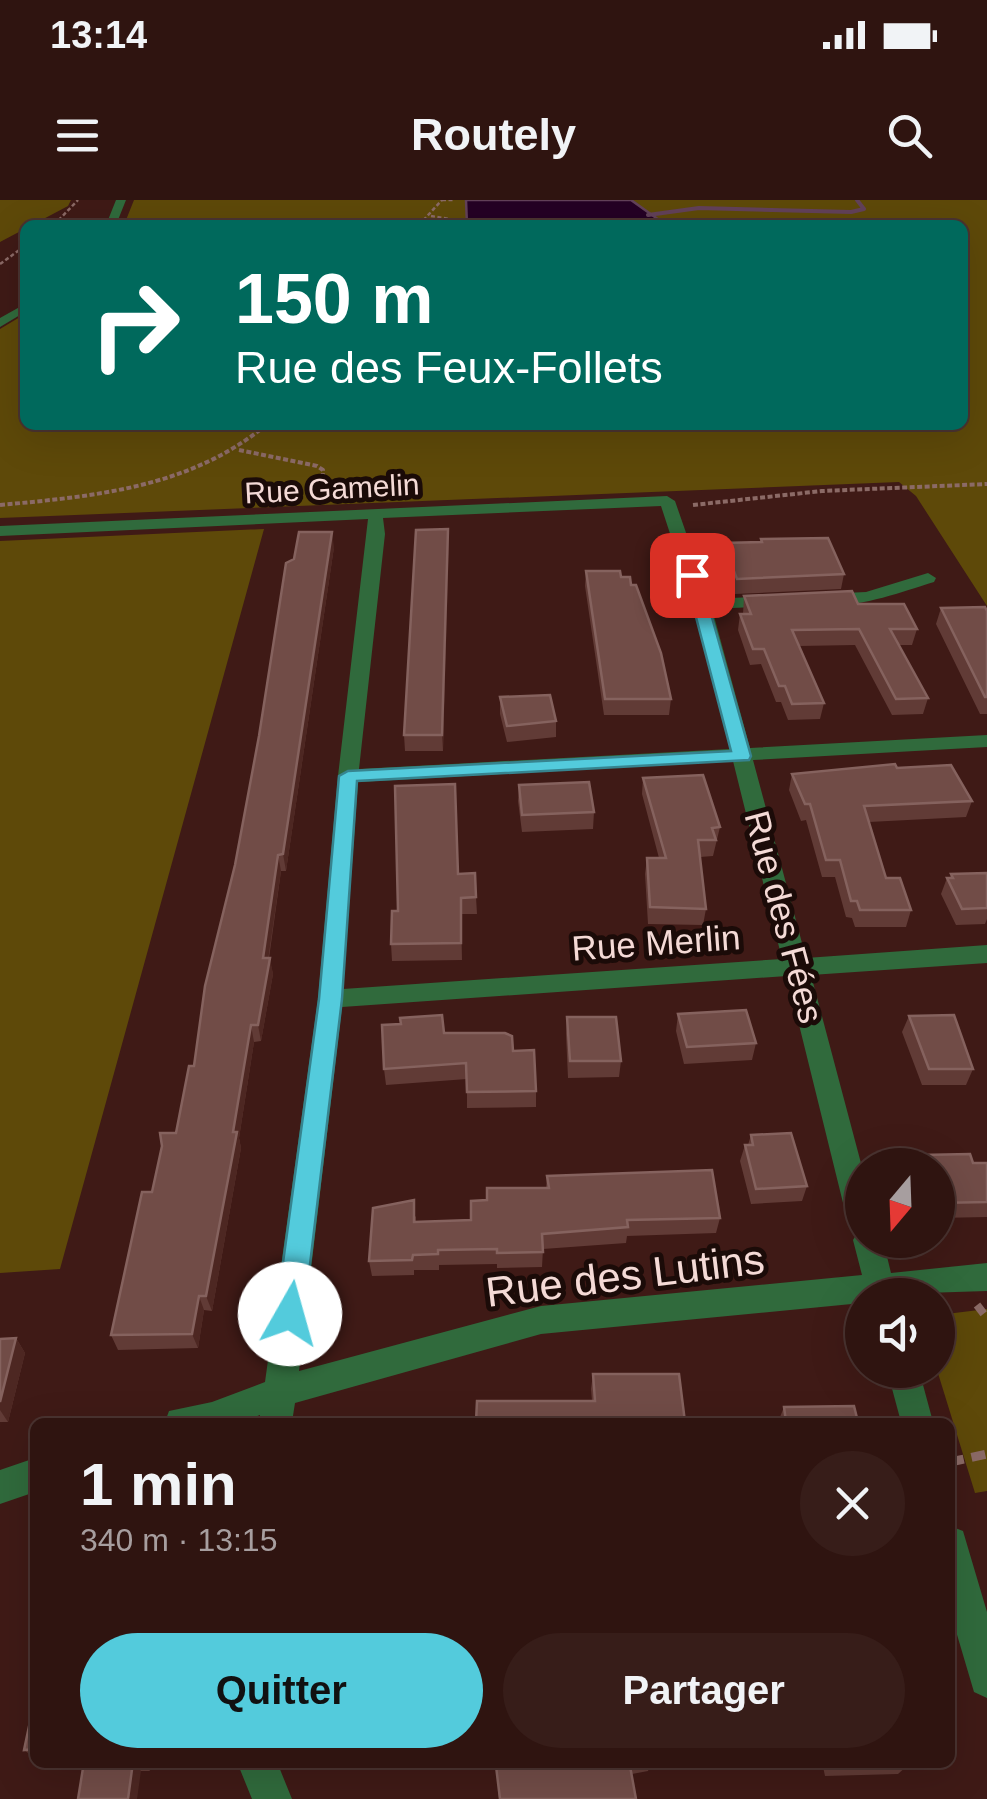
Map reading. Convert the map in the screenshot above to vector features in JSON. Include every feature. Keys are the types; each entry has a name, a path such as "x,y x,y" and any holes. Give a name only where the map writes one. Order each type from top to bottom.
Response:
{"street":[{"name":"Rue Gamelin","path":"0,531 666,501"},
{"name":"Rue des Fées","path":"666,501 702,604 845,1153"},
{"path":"278,1407 330,999 348,776 377,534 374,514"},
{"path":"809,599 868,597 928,578"},
{"path":"702,604 790,600"},
{"path":"348,776 987,742"},
{"name":"Rue Merlin","path":"330,999 987,954"},
{"name":"Rue des Lutins","path":"955,1281 987,1277"},
{"name":"Rue des Lutins","path":"212,1418 278,1407 541,1320 845,1294"},
{"path":"908,1388 916,1418"},
{"path":"0,1487 30,1477"},
{"path":"955,1562 987,1680"},
{"path":"259,1768 272,1799"}],"path":[{"path":"59,220 78,200"},
{"path":"425,220 442,200 453,200"},
{"path":"430,216 450,219"},
{"path":"0,505 113,491 163,479 238,450 260,430"},
{"path":"238,450 322,470 321,517"},
{"path":"666,501 691,505 822,491 987,484"},
{"path":"955,1461 987,1454"}],"shaded area":[{"path":"0,200 71,200 68,206 42,220 20,220 20,231 0,242"},
{"path":"134,200 987,200 987,606 916,496 899,482 0,518 0,329 20,317 20,430 968,430 968,220 126,220"},
{"path":"466,200 631,200 659,220 467,220"},
{"path":"264,529 60,1269 0,1273 0,541"},
{"path":"987,1309 987,1491 975,1493 955,1418 943,1388 955,1388 955,1313"}],"building":[{"path":"448,529 442,735 404,735 416,530"},
{"path":"299,532 332,532 283,854 278,855 263,958 270,958 258,1025 251,1025 233,1132 237,1132 206,1296 199,1296 192,1334 111,1335 142,1192 152,1192 162,1146 160,1133 176,1133 189,1066 194,1066 205,986 235,865 259,736 286,563 294,559"},
{"path":"828,538 844,574 737,579 723,543 762,542 761,539"},
{"path":"586,571 620,571 621,577 630,577 631,585 636,585 661,653 671,699 605,699"},
{"path":"852,591 858,604 904,604 917,629 890,629 928,698 896,699 859,629 792,630 824,703 792,704 785,686 779,686 764,649 753,649 740,614 751,614 744,596"},
{"path":"985,607 987,611 987,697 941,608"},
{"path":"550,695 556,721 507,726 500,697"},
{"path":"895,764 897,768 951,765 972,801 864,806 886,878 900,878 911,910 860,910 857,901 851,901 840,860 826,860 810,804 805,804 792,774"},
{"path":"703,775 720,827 712,828 716,840 698,840 706,909 650,907 647,858 666,858 643,778"},
{"path":"589,782 594,812 522,815 519,785"},
{"path":"455,784 458,874 475,873 476,897 461,898 461,943 391,944 392,911 398,911 395,786"},
{"path":"987,873 987,908 962,909 947,878 953,878 951,874"},
{"path":"746,1010 756,1043 687,1047 678,1014"},
{"path":"442,1015 444,1033 505,1033 512,1036 513,1051 534,1050 536,1091 467,1092 466,1063 384,1069 382,1025 401,1024 400,1018"},
{"path":"954,1015 973,1069 929,1069 909,1016"},
{"path":"567,1017 616,1017 621,1061 570,1061"},
{"path":"791,1133 807,1186 756,1189 745,1145 753,1145 751,1135"},
{"path":"955,1154 970,1154 973,1163 987,1163 987,1202 955,1203"},
{"path":"712,1170 720,1218 627,1220 628,1227 542,1234 543,1252 438,1250 438,1254 413,1255 412,1260 369,1261 373,1208 414,1200 414,1222 471,1220 471,1201 487,1200 487,1188 549,1188 547,1176"},
{"path":"16,1338 0,1402 0,1339"},
{"path":"593,1374 679,1374 684,1418 476,1418 477,1401 595,1401"},
{"path":"854,1406 857,1418 785,1418 784,1407"},
{"path":"30,1722 30,1749 24,1750"},
{"path":"83,1768 132,1768 128,1799 78,1799"},
{"path":"496,1768 630,1768 636,1799 500,1799"}],"waterway":[{"path":"648,215 699,208 851,212 864,209 857,200"}],"route":[{"path":"290,1314 330,999 348,776 742,756 692,575"}]}
